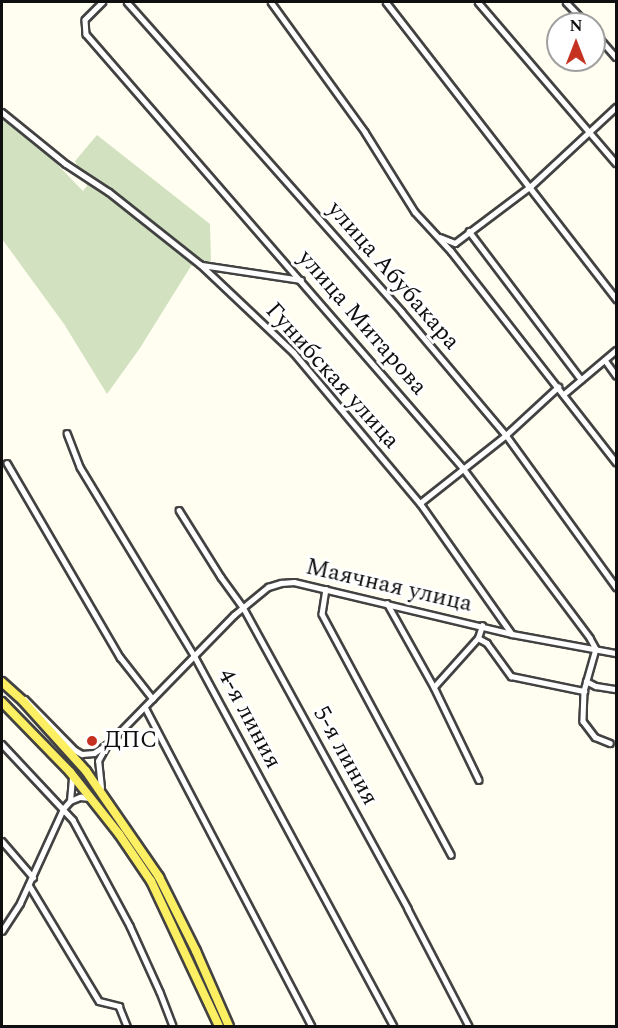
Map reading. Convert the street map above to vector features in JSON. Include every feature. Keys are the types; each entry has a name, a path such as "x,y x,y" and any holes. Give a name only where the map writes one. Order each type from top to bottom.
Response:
{"main road":[{"path":"2,682 102,791 159,877 230,1026"},
{"path":"2,702 70,772 93,800 151,882 219,1026"}],"street":[{"name":"улица Митарова","path":"103,2 85,20 86,34 463,468 596,649"},
{"name":"улица Абубакара","path":"126,2 402,312 506,435 616,587"},
{"path":"271,2 365,132 415,212 451,251 616,462"},
{"path":"386,2 531,186 616,299"},
{"path":"478,2 616,164"},
{"path":"606,46 616,57"},
{"path":"433,232 455,243 531,186 616,107"},
{"name":"Гунибская улица","path":"2,112 66,164 109,192 200,264 294,353 420,503 512,634"},
{"path":"469,231 581,379"},
{"path":"200,264 302,280"},
{"path":"564,394 616,350"},
{"path":"605,360 616,375"},
{"path":"420,503 506,435 558,387"},
{"name":"4-я линия","path":"67,433 80,467 195,657 394,1026"},
{"path":"7,463 120,657 153,699"},
{"name":"5-я линия","path":"179,510 220,577 243,607 408,909 468,1026"},
{"name":"Маячная улица","path":"108,744 243,607 268,587 280,583 294,582 512,634 616,653"},
{"path":"326,589 322,614 451,855"},
{"path":"387,603 434,687 479,780"},
{"path":"434,687 478,638 482,626"},
{"path":"478,638 487,644 514,677 584,691"},
{"path":"596,649 584,691 585,726 595,737 610,743"},
{"path":"586,681 596,686 616,688"},
{"path":"10,689 32,704 75,750 82,754 94,753 108,744"},
{"path":"145,707 312,1026"},
{"path":"2,744 73,820 130,926 173,1026"},
{"path":"102,791 98,780 99,761 108,744"},
{"path":"70,772 73,781 70,801"},
{"path":"2,931 33,877 63,809 70,801 80,797 93,800"},
{"path":"2,841 33,877"},
{"path":"29,885 99,1001 119,1006 127,1026"}],"green space":[{"path":"2,115 49,156 83,191 87,186 75,161 97,135 210,224 211,261 191,266 140,348 107,394 64,324 2,239"}],"place":[{"name":"ДПС","path":"92,741"}]}
